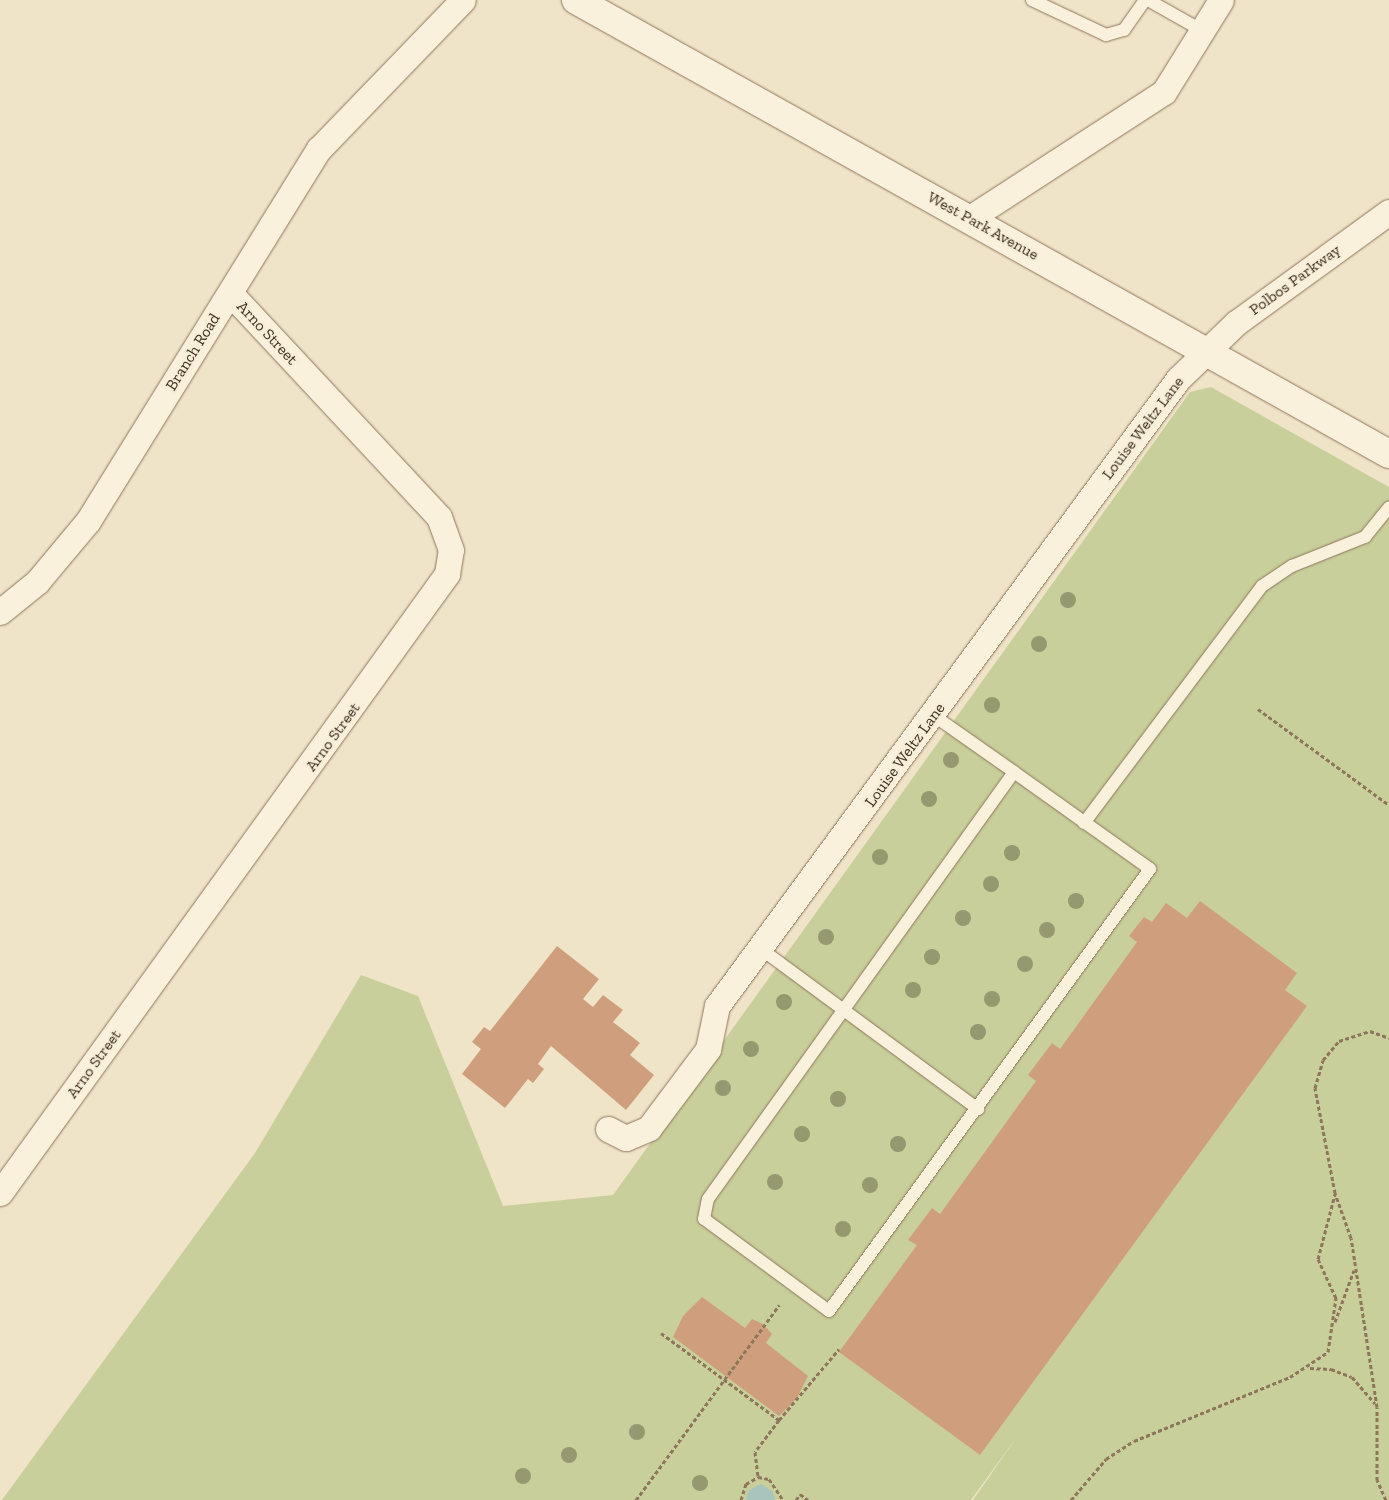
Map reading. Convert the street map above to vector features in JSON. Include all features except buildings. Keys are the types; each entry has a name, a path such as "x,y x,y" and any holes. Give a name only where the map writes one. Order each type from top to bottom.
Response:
{"street":[{"name":"Branch Road","path":"0,612 66,552 230,294 319,148 463,0"},
{"name":"West Park Avenue","path":"576,0 970,218 1203,351 1389,454"},
{"path":"970,218 1149,105 1177,78 1221,0"},
{"name":"Polbos Parkway","path":"1203,351 1389,212"},
{"name":"Arno Street","path":"0,1193 447,574 451,550 439,517 230,294"},
{"name":"Louise Weltz Lane","path":"608,1129 626,1138 649,1128 708,1049 717,1006 762,949 1203,351"}],"lane":[{"path":"1032,0 1106,35 1124,30 1146,0 1203,31"},
{"path":"1084,823 1262,586 1292,566 1365,536 1389,507"},
{"path":"933,715 1014,772 1084,823 1150,869 978,1109 829,1311 704,1219 708,1199 842,1008 1014,772"},
{"path":"762,949 978,1109"}],"path":[{"path":"1258,709 1389,805"},
{"path":"1386,1500 1377,1480 1377,1406 1348,1224 1335,1193 1316,1104 1318,1073 1339,1041 1358,1032 1382,1033 1389,1038"},
{"path":"1333,1328 1334,1287 1318,1259 1335,1193"},
{"path":"1071,1500 1106,1460 1150,1433 1309,1368 1328,1352 1333,1328 1355,1267"},
{"path":"636,1500 779,1305"},
{"path":"661,1333 779,1420"},
{"path":"758,1477 755,1452 779,1420 839,1349"},
{"path":"1309,1368 1331,1369 1352,1377 1377,1406"},
{"path":"741,1500 746,1484 758,1477 769,1479 783,1500"},
{"path":"796,1500 800,1494 808,1500"}],"green space":[{"path":"1211,387 1389,487 1389,1500 973,1500 1021,1431 971,1500 2,1500 255,1153 361,975 418,996 503,1206 613,1195 1190,392"}],"water":[{"path":"761,1484 773,1492 775,1500 746,1500 748,1491"}]}
